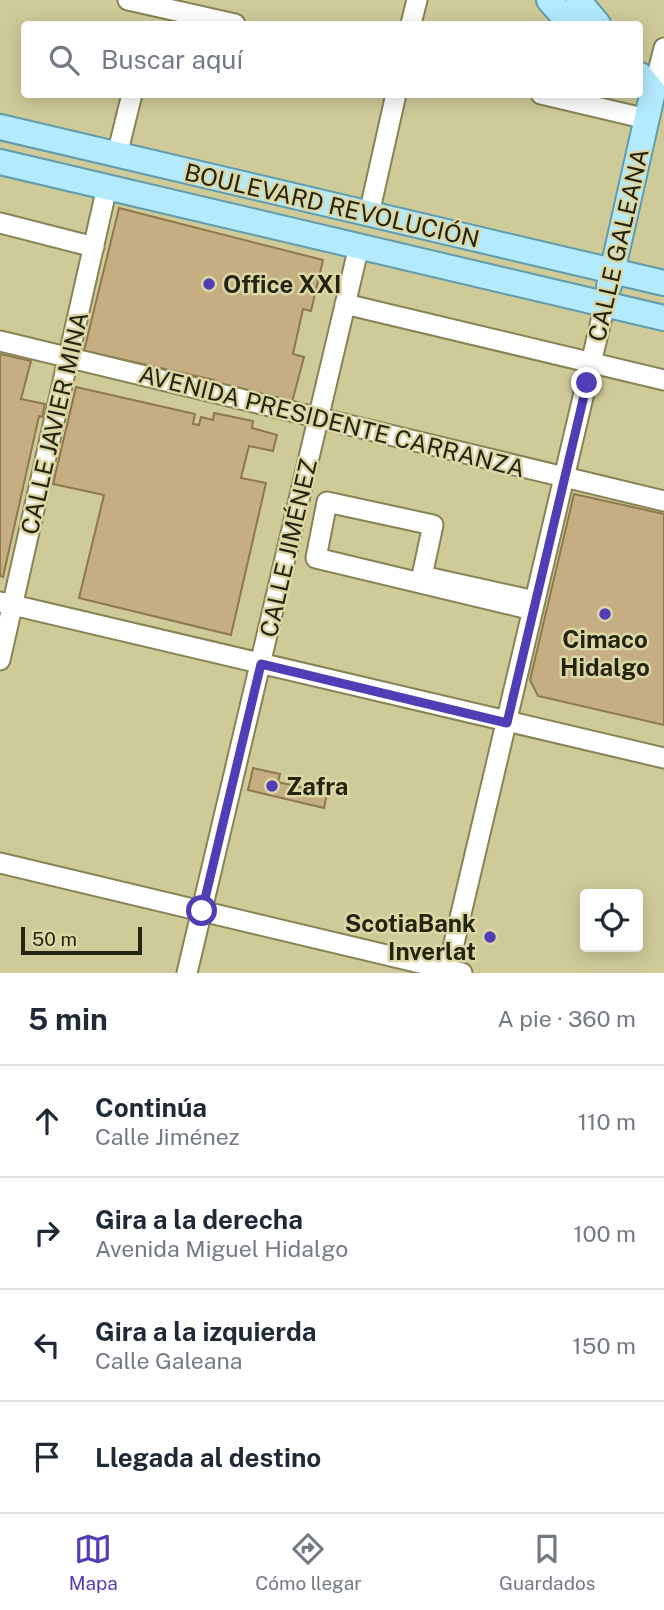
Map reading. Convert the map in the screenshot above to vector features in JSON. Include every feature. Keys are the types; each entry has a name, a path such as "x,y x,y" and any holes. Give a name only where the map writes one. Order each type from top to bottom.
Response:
{"main road":[{"path":"549,0 567,21"},
{"path":"578,0 596,21"},
{"name":"CALLE GALEANA","path":"605,304 651,83"},
{"name":"BOULEVARD REVOLUCIÓN","path":"0,127 664,283"},
{"path":"0,162 664,318"}],"street":[{"path":"128,0 153,10 217,21"},
{"path":"412,21 417,0"},
{"path":"117,155 131,98"},
{"path":"369,214 395,98"},
{"name":"CALLE JAVIER MINA","path":"0,660 7,603 69,358 107,187"},
{"path":"0,223 94,247"},
{"name":"CALLE JIMÉNEZ","path":"187,973 359,246"},
{"path":"345,304 664,380"},
{"name":"CALLE GALEANA","path":"452,972 605,304"},
{"name":"AVENIDA PRESIDENTE CARRANZA","path":"0,341 664,501"},
{"path":"327,502 433,525 422,576 534,606 316,558 327,502"},
{"path":"7,603 664,758"},
{"path":"0,863 452,972"}],"building":[{"name":"Office XXI","path":"119,208 323,260 311,311 303,309 293,354 304,357 292,402 213,383 214,380 84,351"},
{"path":"0,354 31,361 21,399 45,404 42,417 39,416 3,577 0,576"},
{"path":"76,387 195,414 193,424 199,425 201,417 213,420 214,413 253,421 252,428 277,435 273,451 249,446 241,478 266,483 231,635 79,598 104,495 53,484"},
{"name":"Cimaco Hidalgo","path":"574,494 664,514 664,725 538,696 530,680"},
{"name":"Zafra","path":"253,768 280,774 278,782 327,793 324,808 248,790"}],"place":[{"name":"Office XXI","path":"209,284"},
{"name":"Cimaco Hidalgo","path":"605,614"},
{"name":"Zafra","path":"272,786"},
{"name":"ScotiaBank Inverlat","path":"490,937"}],"route":[{"path":"202,911 261,664 507,723 587,383"}]}
